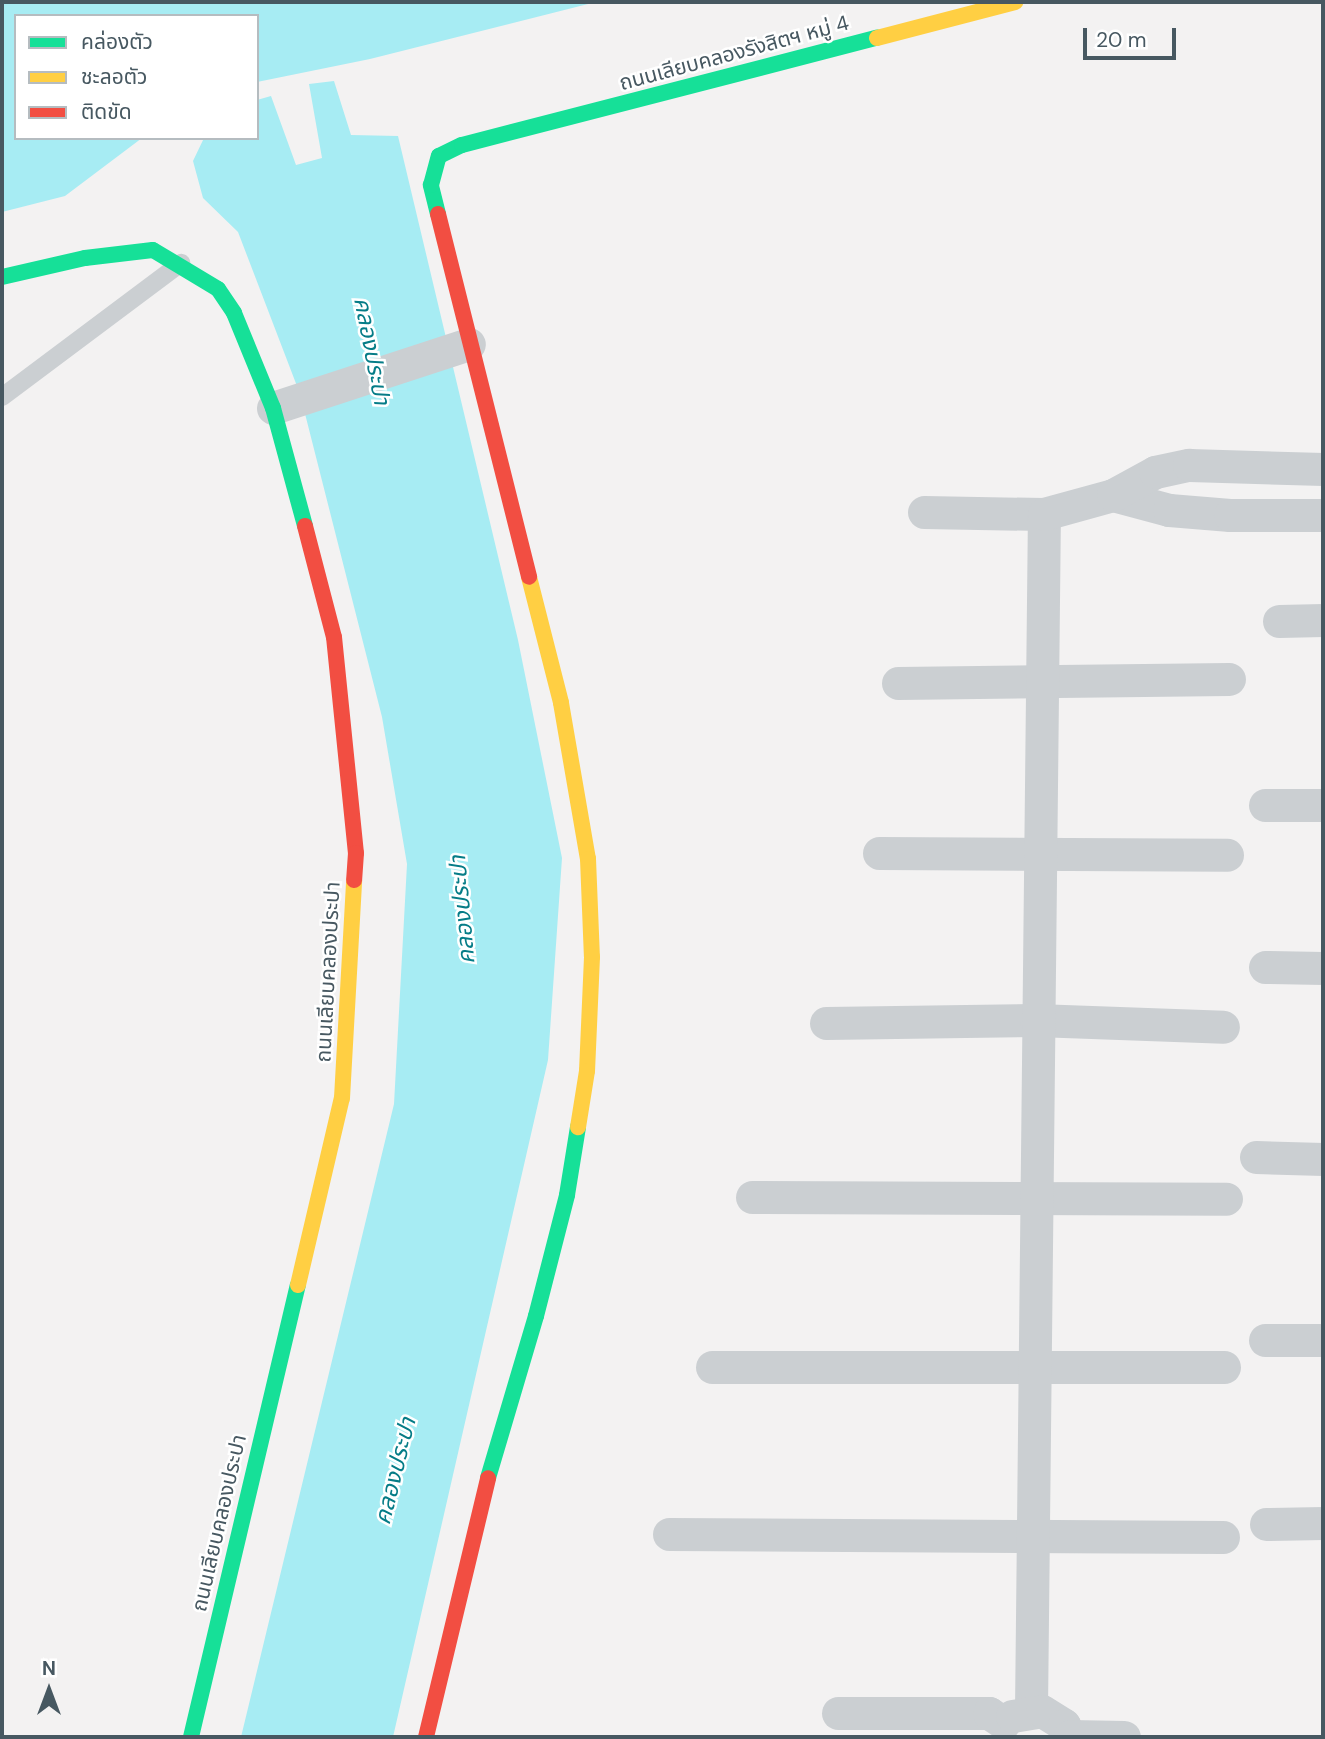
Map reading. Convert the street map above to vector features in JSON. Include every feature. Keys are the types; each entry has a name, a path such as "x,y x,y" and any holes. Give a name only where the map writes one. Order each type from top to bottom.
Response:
{"street":[{"name":"ถนนเลียบคลองรังสิตฯ หมู่ 4","path":"461,347 432,185 439,156 462,145 1015,2"},
{"name":"ถนนเลียบคลองประปา","path":"2,277 85,258 153,250 181,263 223,297 283,405 334,637 355,840 342,1098 191,1737"},
{"path":"283,405 461,347 561,703 587,859 592,957 587,1071 567,1195 536,1316 502,1419 426,1737"},
{"path":"924,512 1044,514 1113,495 1156,472 1189,465 1323,468"},
{"path":"1113,495 1194,512 1323,515"},
{"path":"1010,1723 1033,1533 1036,1020 1044,514"},
{"path":"1279,621 1323,621"},
{"path":"898,683 1229,678"},
{"path":"1265,805 1323,805"},
{"path":"879,853 1227,855"},
{"path":"1265,967 1323,968"},
{"path":"826,1023 1036,1020 1223,1027"},
{"path":"1256,1157 1323,1159"},
{"path":"752,1197 1226,1199"},
{"path":"1265,1340 1323,1340"},
{"path":"712,1367 1034,1364 1224,1367"},
{"path":"1266,1524 1323,1522"},
{"path":"669,1534 1033,1533 1223,1537"},
{"path":"838,1713 989,1713 1010,1723 1054,1716 1070,1737 1124,1737"}],"lane":[{"path":"2,397 181,263"}],"water":[{"path":"2,2 596,2 370,59 259,82 259,14 14,14 14,140 139,140 65,196 2,212"},
{"name":"คลองประปา","path":"334,81 351,135 398,136 518,640 562,858 548,1060 393,1737 241,1737 394,1104 407,864 382,717 300,394 238,232 203,198 193,161 203,140 259,140 259,99 271,96 296,165 322,158 309,84"}],"traffic: fast":[{"path":"438,214 431,185 439,156 462,145 877,38"},
{"path":"2,277 85,258 153,250 218,289 234,313 273,408 305,526"},
{"path":"488,1478 536,1316 567,1195 578,1127"},
{"path":"191,1737 298,1285"}],"traffic: slow":[{"path":"877,38 1015,2"},
{"path":"529,577 561,703 588,859 592,957 587,1071 578,1127"},
{"path":"298,1285 342,1098 354,880"}],"traffic: jam":[{"path":"438,214 529,577"},
{"path":"305,526 334,637 356,853 354,880"},
{"path":"426,1737 488,1478"}]}
